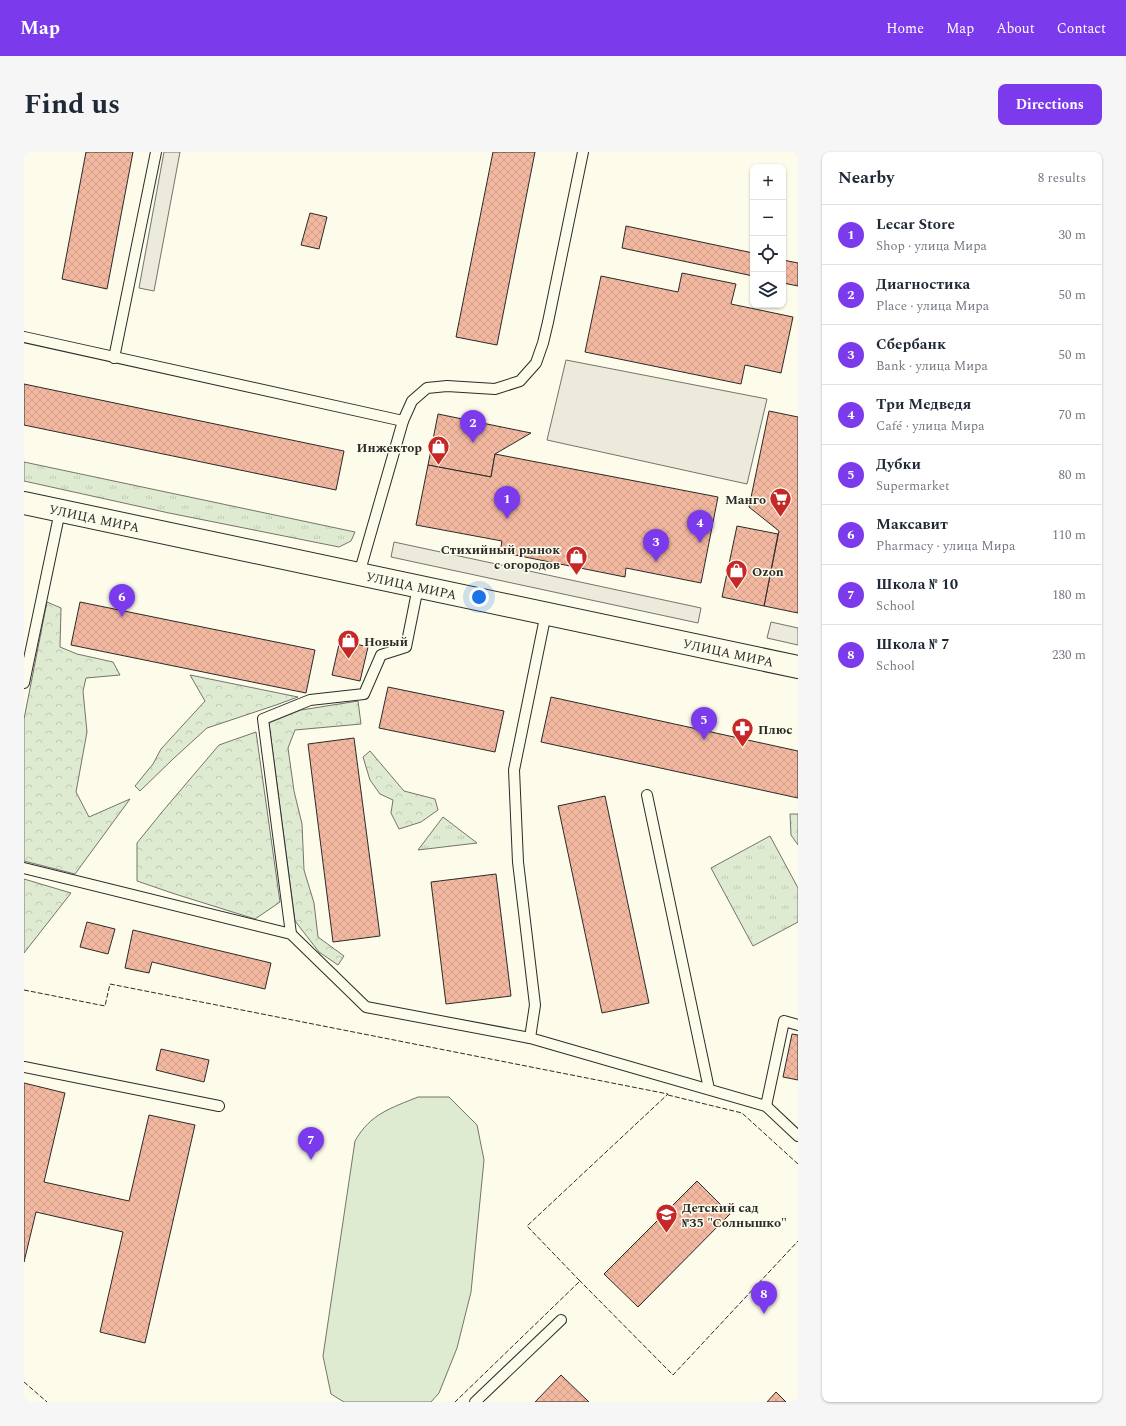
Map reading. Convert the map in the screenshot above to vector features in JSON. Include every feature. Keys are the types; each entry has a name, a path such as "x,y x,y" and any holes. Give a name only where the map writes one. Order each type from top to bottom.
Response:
{"street":[{"name":"УЛИЦА МИРА","path":"24,503 798,667"}],"lane":[{"path":"114,358 156,152"},
{"path":"359,574 403,421 412,401 427,388 447,386 496,389 520,381 536,363 548,322 583,152"},
{"path":"24,337 403,421"},
{"path":"24,682 60,511"},
{"path":"291,934 263,719 310,700 364,694 381,655 406,647 418,587"},
{"path":"530,1038 535,1005 518,862 514,770 546,613"},
{"path":"647,795 709,1090"},
{"path":"24,868 291,934 366,1007 530,1038 766,1106 798,1136"},
{"path":"766,1106 784,1021 798,1025"},
{"path":"24,1067 218,1106"},
{"path":"475,1402 561,1320"}],"green space":[{"path":"24,462 355,532 351,541 339,547 169,513 24,481"},
{"path":"47,602 61,608 60,647 77,654 113,662 120,675 86,678 83,691 87,732 76,792 89,817 130,799 75,874 24,861 24,719"},
{"path":"190,675 298,697 207,728 140,791 135,786 153,764 161,749 205,701"},
{"path":"358,701 361,724 295,730 288,748 294,791 302,824 304,870 314,903 318,937 344,956 338,965 319,952 295,921 269,723 301,710"},
{"path":"256,732 280,902 255,919 137,881 137,843 219,745"},
{"path":"370,751 404,791 435,799 438,810 421,822 399,829 391,813 393,800 380,794 370,780 363,757"},
{"path":"790,814 798,814 798,845 791,835"},
{"path":"443,817 477,843 418,850"},
{"path":"770,836 798,888 798,922 753,946 711,868"},
{"path":"24,879 71,893 24,953"},
{"path":"418,1097 449,1097 477,1125 484,1160 471,1292 457,1348 439,1393 431,1402 344,1402 331,1394 323,1356 355,1141 367,1124 374,1118 390,1109"}],"shaded area":[{"path":"164,152 180,152 154,291 139,288"},
{"path":"566,360 767,399 747,484 547,440"},
{"path":"394,542 701,608 698,623 391,557"},
{"path":"771,622 798,628 798,645 767,638"}],"building":[{"path":"86,152 133,152 107,289 62,279"},
{"path":"493,152 535,152 497,345 456,337"},
{"path":"310,213 327,217 319,249 301,245"},
{"path":"626,226 750,252 750,275 622,248"},
{"path":"786,261 798,263 798,286 786,284"},
{"path":"682,273 736,284 731,304 793,317 781,373 745,365 741,384 585,352 601,276 678,292"},
{"path":"24,384 344,451 336,490 24,425"},
{"name":"Манго","path":"769,411 798,417 798,613 764,606 779,531 749,507"},
{"path":"438,414 531,433 495,454 491,477 428,465"},
{"path":"495,454 718,497 701,583 626,568 625,577 500,552 502,541 416,525 428,465 491,477"},
{"path":"737,526 778,534 764,606 722,597"},
{"path":"80,602 315,650 306,693 71,645"},
{"path":"340,640 368,647 360,681 332,675"},
{"path":"388,687 504,711 495,752 379,728"},
{"path":"551,697 798,751 798,798 541,742"},
{"path":"354,738 380,936 333,942 308,744"},
{"path":"605,796 649,1003 602,1013 558,806"},
{"path":"496,874 511,996 446,1004 431,882"},
{"path":"87,922 115,929 108,954 80,947"},
{"path":"133,930 271,963 265,989 152,962 149,973 125,968"},
{"path":"792,1034 798,1035 798,1080 783,1077"},
{"path":"161,1049 209,1060 204,1082 156,1070"},
{"path":"24,1083 65,1093 44,1182 129,1201 149,1115 195,1125 145,1343 100,1332 123,1232 36,1212 24,1262"},
{"path":"697,1181 730,1214 638,1307 604,1274"},
{"path":"561,1375 589,1402 535,1402"},
{"path":"776,1392 786,1402 767,1402"}],"fence":[{"path":"24,990 105,1006 110,984 668,1094 527,1226 580,1281 455,1402"},
{"path":"668,1095 742,1113 798,1164"},
{"path":"579,1280 673,1375 798,1241"},
{"path":"24,1382 47,1402"}],"place":[{"name":"Диагностика","path":"473,443"},
{"name":"Инжектор","path":"438,466"},
{"name":"Манго","path":"781,518"},
{"name":"Lecar Store","path":"507,519"},
{"name":"Три Медведя","path":"700,543"},
{"name":"Сбербанк","path":"656,562"},
{"name":"Стихийный рынок с огородов","path":"576,576"},
{"name":"Ozon","path":"737,590"},
{"name":"Максавит","path":"122,617"},
{"name":"Новый","path":"349,660"},
{"name":"Дубки","path":"704,740"},
{"name":"Плюс","path":"742,748"},
{"name":"Школа № 10","path":"311,1160"},
{"name":"Детский сад №35 \"Солнышко\"","path":"666,1234"},
{"name":"Школа № 7","path":"764,1314"}]}
